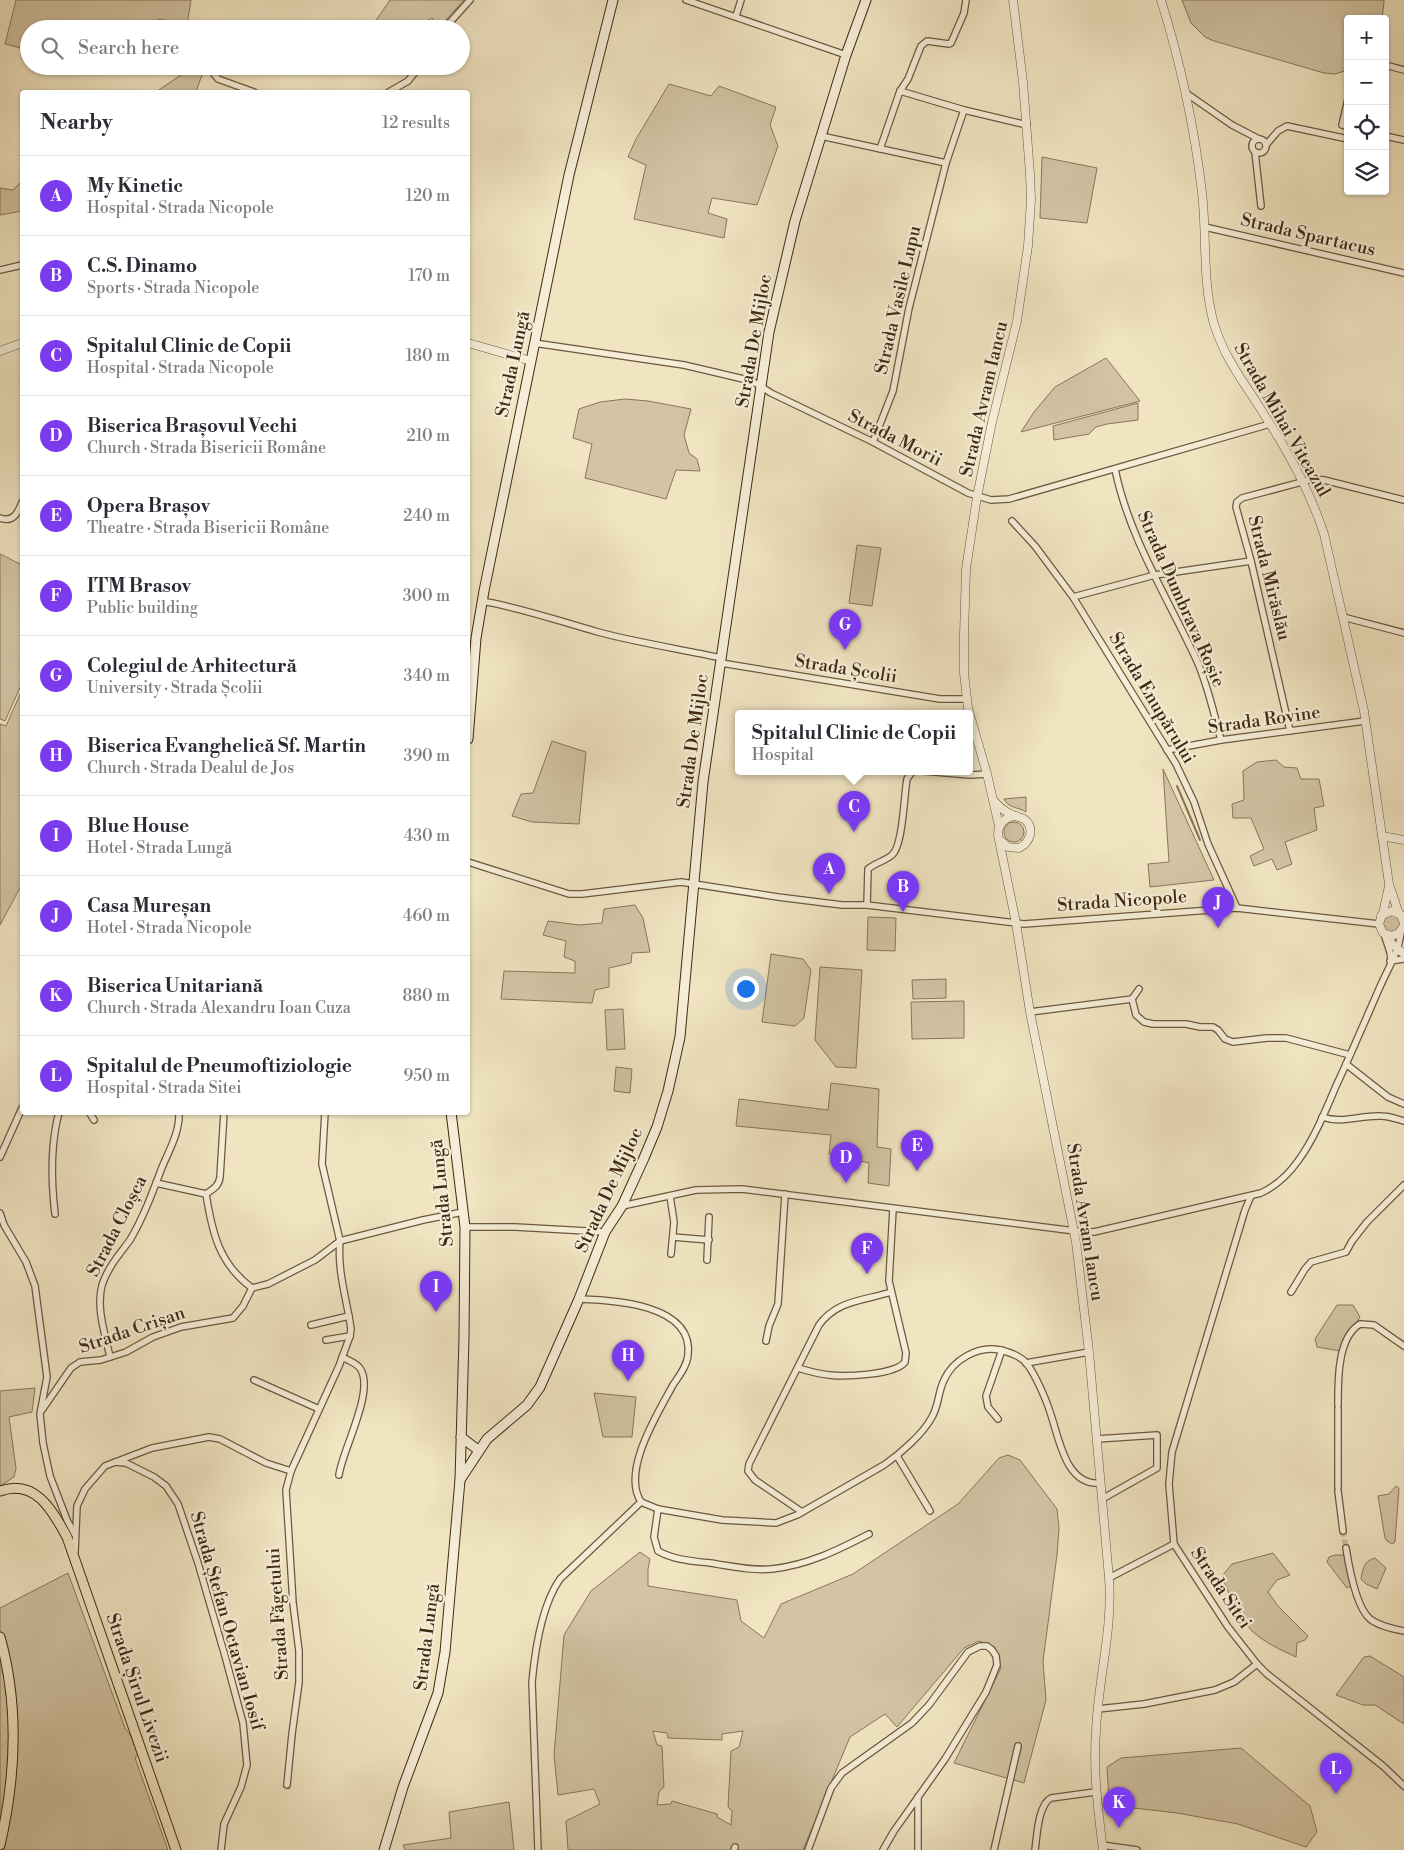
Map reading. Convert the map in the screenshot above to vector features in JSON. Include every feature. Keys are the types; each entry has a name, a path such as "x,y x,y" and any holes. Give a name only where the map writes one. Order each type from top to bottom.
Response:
{"main road":[{"name":"Strada Lungă","path":"470,714 476,638 482,600 569,175 613,0"},
{"name":"Strada De Mijloc","path":"478,1450 498,1429 534,1398 540,1387 579,1299 605,1232 622,1206 635,1180 657,1127 676,1058 680,1037 704,774 769,332 795,221 846,55 866,0"},
{"name":"Strada Lungă","path":"386,1848 403,1787 434,1705 442,1675 460,1480 464,1337 464,1227 451,1115"},
{"path":"461,1437 478,1450"},
{"name":"Strada Lungă","path":"460,1480 478,1450"},
{"name":"Strada Șirul Livezii","path":"0,1491 11,1488 36,1494 49,1507 71,1536 75,1557 176,1850"},
{"path":"0,1637 8,1672 13,1714 14,1751 6,1818 0,1845"}],"street":[{"path":"452,20 470,0"},
{"path":"687,0 846,55"},
{"path":"736,16 741,0"},
{"path":"880,150 900,91 908,79 921,46 927,41 951,43 964,13 966,0"},
{"name":"Strada Avram Iancu","path":"970,710 964,673 966,569 977,497 992,422 1017,321 1028,246 1030,200 1027,125 1013,0"},
{"name":"Strada Mihai Viteazul","path":"1161,0 1186,93 1202,193 1208,295 1211,311 1225,354 1236,374 1270,424 1304,482 1324,534 1344,617 1365,721 1389,884 1399,914"},
{"path":"1389,67 1404,70"},
{"path":"215,75 218,79 248,90"},
{"path":"392,90 408,81 413,75"},
{"path":"900,91 964,110 1027,125"},
{"path":"1186,93 1225,121 1263,141 1266,145"},
{"name":"Strada Vasile Lupu","path":"873,442 893,392 909,308 946,163 964,110"},
{"path":"1255,152 1260,153 1264,151 1266,145 1278,131 1287,126 1344,138"},
{"path":"821,136 946,163"},
{"path":"1389,137 1404,140"},
{"path":"1259,139 1252,144 1252,149 1255,152 1262,206"},
{"name":"Strada Spartacus","path":"1205,226 1404,273"},
{"path":"0,270 20,265"},
{"name":"Strada Morii","path":"534,343 684,364 752,381 771,393 873,442 977,497 991,500 1009,499 1270,424"},
{"path":"0,351 20,344"},
{"path":"470,345 531,360"},
{"name":"Strada Dumbrava Roșie","path":"1115,469 1130,524 1202,674 1221,740"},
{"path":"1304,482 1313,479 1324,480 1404,500"},
{"name":"Strada Mirăslău","path":"1290,730 1251,561 1236,507 1242,498 1304,482"},
{"path":"3,519 12,519 18,514 20,508"},
{"name":"Strada Enupărului","path":"1012,521 1035,546 1073,597 1167,750 1188,789 1208,844 1237,908"},
{"path":"1073,597 1155,576 1251,561"},
{"name":"Strada Școlii","path":"482,600 524,610 597,632 721,661 940,699 967,699"},
{"path":"1344,617 1404,632"},
{"name":"Strada Rovine","path":"1167,750 1221,740 1365,721"},
{"name":"Strada Avram Iancu","path":"973,722 999,826"},
{"path":"961,775 987,774"},
{"path":"867,905 868,869 891,856 895,851 900,834 907,779 910,775"},
{"path":"994,801 1003,810 1026,821 1030,831 1027,842 1016,848 1009,856 1006,873"},
{"path":"1016,816 1007,818 999,826 998,834 1000,841 1008,848 1016,848"},
{"path":"1382,836 1404,840"},
{"name":"Strada Avram Iancu","path":"1000,841 1016,923 1030,1012 1075,1231 1089,1352 1109,1578 1110,1615 1096,1730 1095,1792 1102,1847"},
{"name":"Strada Nicopole","path":"470,863 570,894 665,883 693,883 842,905 867,905 1024,924 1237,908 1380,920"},
{"name":"Strada Mihai Viteazul","path":"1380,920 1389,884"},
{"path":"622,1206 696,1190 742,1189 893,1209 1094,1232 1251,1196 1276,1184 1292,1169 1304,1152 1322,1117 1390,961 1390,952 1380,920 1389,911 1399,914 1403,927 1401,951 1390,961"},
{"path":"1384,934 1394,936 1403,927"},
{"path":"1384,934 1401,951"},
{"path":"1390,961 1404,959"},
{"path":"1139,989 1132,1000 1136,1016 1144,1022 1212,1027 1218,1030 1226,1039 1233,1042 1286,1038 1350,1055"},
{"path":"1030,1012 1132,1000"},
{"path":"1346,1064 1388,1097 1404,1104"},
{"path":"0,1157 20,1112"},
{"path":"55,1214 51,1172 58,1115"},
{"path":"91,1115 94,1120"},
{"name":"Strada Cloșca","path":"110,1357 102,1320 100,1302 102,1287 108,1270 138,1224 173,1141 179,1122 179,1115"},
{"path":"206,1194 219,1183 224,1115"},
{"name":"Strada Făgetului","path":"287,1785 299,1682 299,1652 293,1603 286,1490 291,1471 350,1336 349,1316 339,1253 340,1242 322,1164 325,1115"},
{"path":"1322,1117 1332,1120 1350,1120 1380,1115 1404,1121"},
{"path":"156,1183 206,1194"},
{"path":"1291,1292 1311,1262 1346,1252 1367,1222 1404,1185"},
{"path":"206,1194 211,1220 221,1252 232,1270 252,1288 268,1284 315,1260 340,1242 423,1220 463,1212"},
{"path":"766,1340 769,1326 778,1304 785,1194"},
{"path":"670,1196 674,1222 671,1254"},
{"name":"Strada Sitei","path":"1251,1196 1245,1210 1172,1452 1169,1484 1174,1544 1228,1627 1257,1664 1383,1766 1404,1786"},
{"path":"798,1368 831,1375 849,1375 879,1372 902,1366 905,1362 906,1353 891,1292 888,1270 893,1209"},
{"path":"0,1213 4,1225 26,1262 35,1286 47,1377 40,1412 43,1443 50,1476 71,1536"},
{"path":"707,1260 710,1217"},
{"path":"464,1227 516,1227 605,1232"},
{"path":"672,1237 709,1240"},
{"name":"Strada Crișan","path":"40,1412 75,1365 87,1360 101,1360 126,1352 153,1337 181,1327 233,1318 243,1306 252,1288"},
{"path":"802,1512 750,1475 748,1467 819,1325 832,1310 854,1301 891,1292"},
{"path":"579,1299 618,1302 660,1313 679,1325 688,1341 688,1355 685,1366 654,1422 637,1465 637,1495 641,1502 658,1509 722,1520 762,1523 776,1522 802,1512 897,1456 932,1417 944,1380 955,1365 974,1352 988,1348 1009,1352 1026,1363 1046,1401 1058,1443 1070,1466 1086,1482 1100,1484"},
{"path":"311,1325 349,1316"},
{"path":"1343,1531 1338,1489 1338,1407 1339,1372 1345,1344 1354,1328 1360,1324 1374,1326 1404,1346"},
{"path":"326,1340 350,1336"},
{"path":"998,1419 988,1407 986,1396 1002,1350"},
{"path":"1026,1363 1089,1352"},
{"path":"338,1475 360,1409 364,1383 358,1366 342,1357"},
{"path":"254,1380 319,1409"},
{"path":"1097,1439 1157,1435 1156,1468 1102,1499"},
{"path":"71,1536 80,1496 98,1473 105,1466 152,1448 208,1437 220,1439 266,1463 291,1471"},
{"path":"897,1456 930,1511"},
{"name":"Strada Ștefan Octavian Iosif","path":"115,1462 126,1463 154,1477 166,1486 178,1504 198,1563 225,1656 243,1723 247,1764 241,1788 224,1824 221,1850"},
{"path":"538,1850 532,1682 543,1620 551,1595 560,1579 641,1502"},
{"path":"658,1509 654,1537 658,1551 672,1557 687,1560 750,1569 771,1569 814,1560 870,1534"},
{"path":"1109,1578 1174,1544"},
{"path":"1346,1548 1357,1595 1364,1612 1375,1622 1404,1631"},
{"path":"808,1850 831,1788 842,1773 912,1724 968,1652 980,1646 987,1646 996,1656 997,1666 994,1676 976,1711 883,1850"},
{"path":"1098,1709 1144,1704 1215,1690 1234,1682 1257,1664"},
{"path":"994,1850 1018,1746"},
{"path":"1035,1850 1041,1810 1046,1801 1051,1798 1095,1792"},
{"path":"918,1796 918,1850"},
{"path":"1102,1847 1138,1850"}],"shaded area":[{"path":"16,0 191,0 188,20 20,20 20,48 5,44"},
{"path":"390,0 464,0 446,20 433,20 432,18 429,20 376,20"},
{"path":"1182,0 1384,0 1382,15 1344,15 1344,71 1335,74 1324,73 1214,41 1205,37 1191,23"},
{"path":"181,75 202,75 197,90 159,90"},
{"path":"669,84 711,96 719,86 776,107 770,125 778,146 757,205 712,198 708,213 727,219 724,238 634,219 646,165 628,157 636,139"},
{"path":"1042,157 1097,168 1087,223 1040,218"},
{"path":"20,183 20,211 0,215 0,188 13,190"},
{"path":"1106,358 1140,401 1021,432 1034,412 1055,387"},
{"path":"625,399 691,409 684,435 689,453 697,459 700,471 676,470 666,499 585,478 592,444 573,438 579,409 600,402"},
{"path":"1138,403 1138,420 1107,424 1096,427 1089,434 1054,440 1053,426"},
{"path":"857,545 881,548 872,606 849,603"},
{"path":"0,554 20,564 20,687 5,721 0,719"},
{"path":"20,694 20,888 0,925 0,724 6,726"},
{"path":"552,741 586,752 579,824 532,822 512,816 521,794 533,793"},
{"path":"1276,760 1284,767 1297,768 1301,779 1319,779 1324,806 1314,808 1317,830 1285,842 1292,864 1277,870 1272,859 1254,866 1250,856 1264,849 1251,818 1233,818 1232,804 1244,800 1243,771 1257,762"},
{"path":"1163,769 1214,880 1150,887 1148,864 1169,862"},
{"path":"1026,797 1026,812 1011,806 1004,799"},
{"path":"1014,822 1021,825 1024,832 1021,839 1014,842 1007,839 1004,832 1007,825"},
{"path":"635,905 643,918 650,952 632,953 631,963 609,968 609,987 595,990 592,1003 501,999 504,971 575,973 575,961 564,957 566,941 543,935 548,921 579,925 602,923 604,909"},
{"path":"1391,915 1397,918 1400,924 1397,930 1391,933 1385,930 1382,924 1385,918"},
{"path":"868,917 896,918 895,951 867,950"},
{"path":"771,954 803,959 811,970 804,1018 795,1026 762,1022"},
{"path":"820,967 862,970 856,1068 836,1067 815,1040"},
{"path":"946,979 946,998 913,999 912,980"},
{"path":"964,1001 964,1038 912,1039 911,1002"},
{"path":"623,1009 625,1049 607,1050 605,1010"},
{"path":"616,1067 632,1069 630,1093 614,1091"},
{"path":"831,1083 879,1089 877,1147 891,1149 889,1186 868,1183 869,1163 829,1154 831,1135 736,1126 739,1099 828,1110"},
{"path":"1337,1305 1353,1305 1360,1317 1340,1351 1317,1347 1315,1339"},
{"path":"35,1388 32,1412 9,1417 16,1468 14,1477 0,1486 0,1391"},
{"path":"594,1393 636,1397 632,1437 603,1437"},
{"path":"1008,1455 1020,1460 1057,1509 1059,1528 1043,1661 1046,1700 1024,1783 954,1763 1001,1668 995,1647 979,1641 964,1648 897,1727 885,1714 850,1737 803,1850 568,1850 566,1821 600,1804 594,1789 558,1795 554,1755 564,1635 591,1591 640,1552 650,1559 648,1586 737,1600 741,1621 764,1638 781,1604 853,1574 958,1504 999,1458","holes":["653,1731 667,1733 668,1738 722,1740 722,1734 743,1731 739,1747 731,1751 728,1807 732,1811 731,1825 717,1817 717,1814 672,1801 671,1804 657,1805 659,1792 664,1787 662,1746 657,1745"]},
{"path":"1396,1486 1399,1488 1395,1542 1392,1544 1385,1538 1378,1496 1389,1494"},
{"path":"1273,1553 1290,1575 1277,1580 1268,1592 1278,1606 1308,1636 1305,1640 1297,1643 1296,1657 1268,1643 1252,1631 1235,1605 1222,1576 1232,1564"},
{"path":"1344,1555 1352,1580 1352,1585 1347,1588 1327,1562 1329,1557"},
{"path":"1375,1558 1386,1568 1377,1589 1366,1584 1361,1579 1365,1565 1368,1561"},
{"path":"68,1573 125,1728 135,1742 139,1752 135,1758 168,1850 0,1850 0,1608"},
{"path":"1370,1656 1404,1677 1404,1724 1375,1705 1363,1705 1336,1695 1364,1657"},
{"path":"1241,1748 1310,1806 1317,1832 1306,1847 1238,1824 1177,1813 1116,1806 1109,1801 1107,1767 1121,1758"},
{"path":"509,1802 514,1850 405,1850 403,1845 451,1838 449,1812"}],"waterway":[{"path":"1177,786 1200,840"}],"tunnel":[{"path":"1343,1531 1346,1548"}],"place":[{"name":"Colegiul de Arhitectură","path":"845,650"},
{"name":"Spitalul Clinic de Copii","path":"854,832"},
{"name":"My Kinetic","path":"829,894"},
{"name":"C.S. Dinamo","path":"903,912"},
{"name":"Casa Mureșan","path":"1218,928"},
{"name":"Opera Brașov","path":"917,1171"},
{"name":"Biserica Brașovul Vechi","path":"846,1183"},
{"name":"ITM Brasov","path":"867,1274"},
{"name":"Blue House","path":"436,1312"},
{"name":"Biserica Evanghelică Sf. Martin","path":"628,1381"},
{"name":"Spitalul de Pneumoftiziologie","path":"1336,1794"},
{"name":"Biserica Unitariană","path":"1119,1828"}]}
